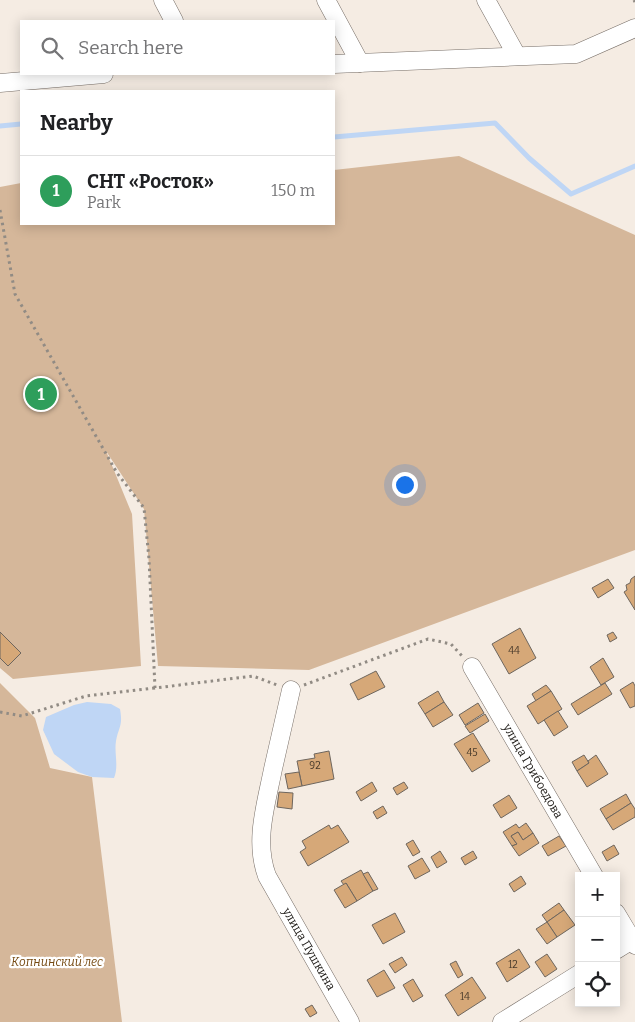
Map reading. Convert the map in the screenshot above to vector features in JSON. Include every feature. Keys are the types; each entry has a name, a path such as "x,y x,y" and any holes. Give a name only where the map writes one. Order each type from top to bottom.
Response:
{"street":[{"path":"163,0 173,20"},
{"path":"326,0 360,63"},
{"path":"486,0 517,56"},
{"path":"335,64 576,54 635,28"},
{"path":"0,83 92,75"},
{"name":"улица Грибоедова","path":"472,667 592,872"},
{"name":"улица Пушкина","path":"290,690 263,816 260,844 262,862 267,876 350,1022"},
{"path":"619,917 634,941 620,948"},
{"path":"502,1022 575,976"}],"path":[{"path":"0,210 15,294 117,473 144,508 149,559 155,688"},
{"path":"0,712 22,716 86,696 253,676 290,690 428,639 452,644 472,667"}],"green space":[{"path":"459,156 635,235 635,550 309,670 158,666 144,509 106,451 132,514 141,666 13,679 0,668 0,187 20,183 20,225 335,225 335,170"},
{"name":"Копнинский лес","path":"0,683 35,718 50,768 92,777 122,1022 0,1022"}],"water":[{"path":"87,702 111,704 120,709 121,723 116,741 116,769 114,778 92,777 78,772 54,754 43,730 46,717 74,705"}],"building":[{"path":"635,576 635,610 624,592 627,590 626,585"},
{"path":"608,579 614,588 598,598 592,588"},
{"path":"520,628 536,658 509,674 492,644"},
{"path":"0,632 21,653 8,666 0,658"},
{"path":"613,632 617,638 610,642 607,635"},
{"path":"603,658 614,677 601,685 590,667"},
{"path":"376,671 385,687 358,700 350,684"},
{"path":"633,682 635,686 635,706 630,708 620,690"},
{"path":"605,683 612,694 578,715 571,704"},
{"path":"546,685 551,691 536,701 532,694"},
{"path":"438,691 444,702 425,714 418,703"},
{"path":"551,691 562,709 538,724 527,706"},
{"path":"444,702 453,715 433,727 425,714"},
{"path":"478,703 484,713 465,725 459,715"},
{"path":"558,711 568,727 554,736 544,720"},
{"path":"485,714 489,721 470,733 465,726"},
{"path":"473,733 490,761 472,772 454,744"},
{"path":"329,751 334,779 302,786 297,761 315,758 314,754"},
{"path":"584,755 589,763 577,771 572,762"},
{"path":"596,755 608,774 587,787 577,771 589,763 588,761"},
{"path":"299,772 302,786 288,789 285,774"},
{"path":"372,782 377,791 361,801 356,792"},
{"path":"404,782 408,788 397,795 393,788"},
{"path":"279,792 293,793 292,809 277,807"},
{"path":"626,794 631,803 606,819 600,809"},
{"path":"509,795 517,808 501,818 493,805"},
{"path":"631,803 635,809 635,817 613,830 606,819"},
{"path":"383,806 387,813 377,819 373,812"},
{"path":"526,823 533,833 523,840 518,832 511,836 517,844 512,846 503,832 516,824 519,828"},
{"path":"329,825 331,829 338,825 349,842 308,866 300,852 306,848 302,841"},
{"path":"518,832 523,840 533,833 539,843 519,856 512,846 517,844 511,836"},
{"path":"559,836 566,846 548,856 542,846"},
{"path":"413,840 420,852 413,856 406,844"},
{"path":"614,845 619,854 607,861 602,852"},
{"path":"440,851 447,862 437,868 431,857"},
{"path":"473,851 477,858 465,865 461,858"},
{"path":"422,858 430,871 415,879 408,866"},
{"path":"361,870 373,891 357,901 346,883 344,885 341,881"},
{"path":"368,872 378,889 373,891 363,874"},
{"path":"521,876 526,884 514,892 509,884"},
{"path":"346,883 357,901 345,908 334,890"},
{"path":"559,903 564,910 547,922 542,915"},
{"path":"564,910 575,925 557,937 547,922"},
{"path":"395,913 405,932 383,944 372,925"},
{"path":"547,922 557,937 547,944 536,929"},
{"path":"519,949 530,967 507,982 496,963"},
{"path":"547,954 557,969 545,977 535,962"},
{"path":"402,957 407,965 395,973 389,964"},
{"path":"456,961 463,975 458,978 450,964"},
{"path":"384,970 395,988 377,997 367,980"},
{"path":"472,977 486,998 458,1016 445,995"},
{"path":"413,979 423,996 413,1002 403,985"},
{"path":"312,1005 317,1013 310,1017 305,1009"}],"waterway":[{"path":"335,137 495,123 529,158 571,194 635,166"},
{"path":"0,126 20,124"}],"place":[{"name":"СНТ «Росток»","path":"41,394"}]}
